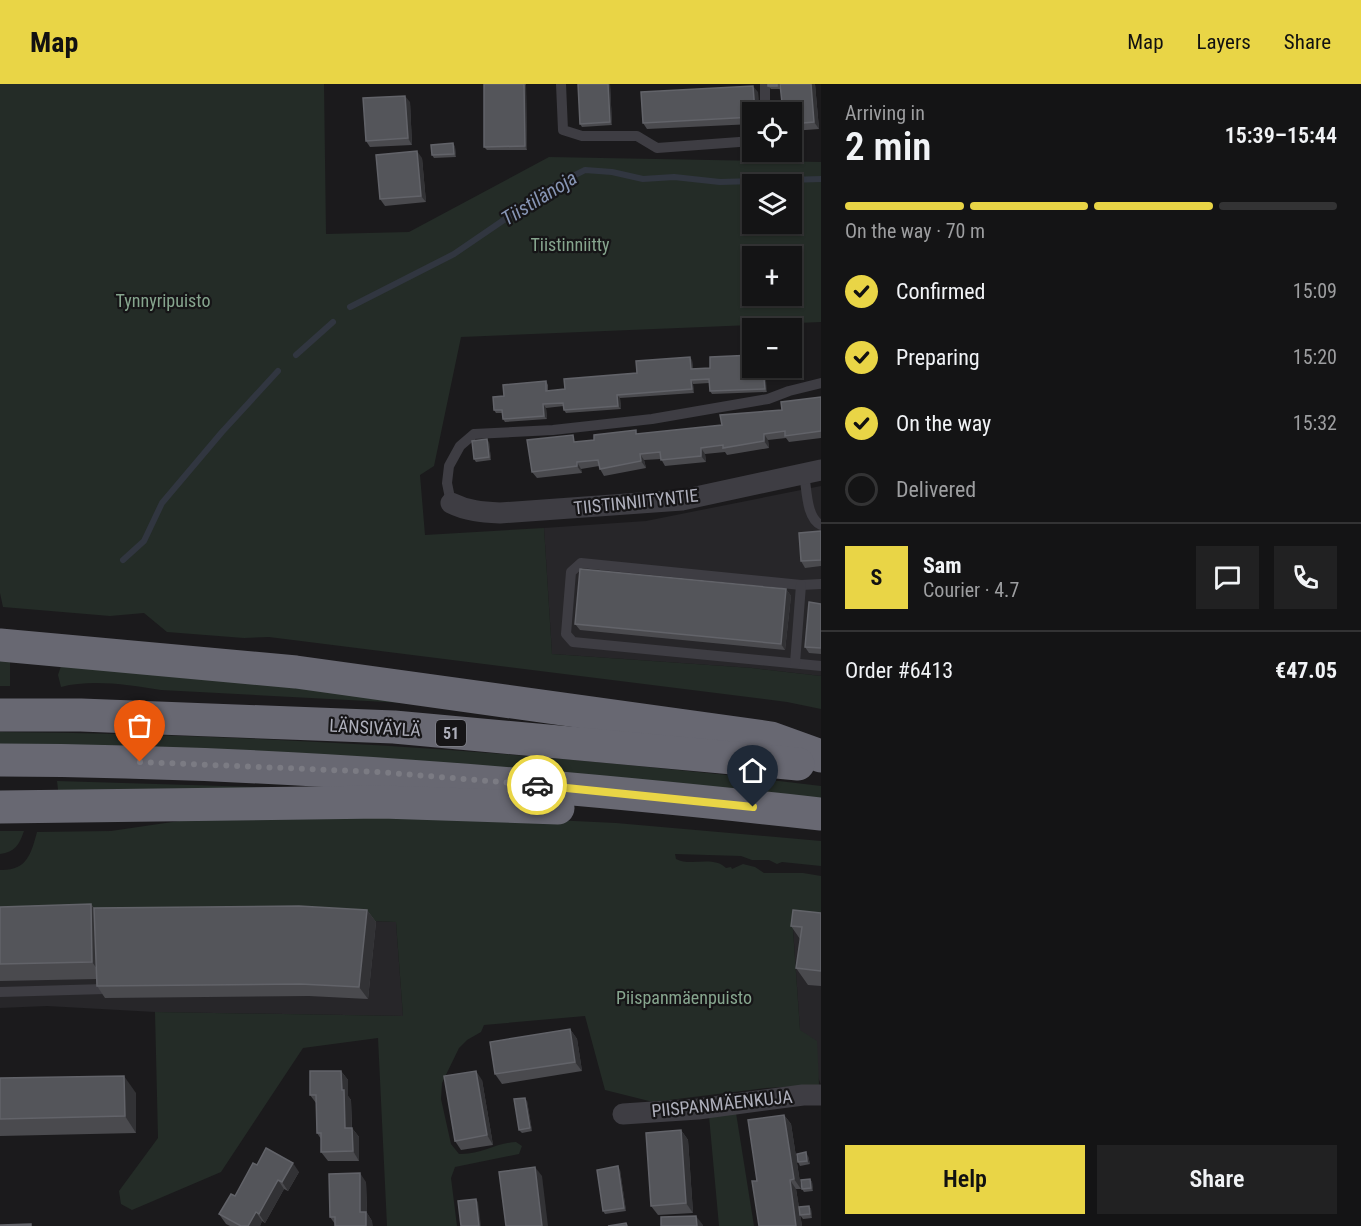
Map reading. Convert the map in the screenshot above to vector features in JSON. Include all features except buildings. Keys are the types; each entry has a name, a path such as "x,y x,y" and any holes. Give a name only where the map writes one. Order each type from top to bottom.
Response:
{"highway":[{"path":"7,643 296,672 771,738 821,756"},
{"name":"LÄNSIVÄYLÄ","path":"0,715 81,715 394,728 821,766"},
{"path":"0,760 228,765 379,772 590,790 821,814"},
{"path":"0,807 382,802 597,810 731,804"}],"street":[{"name":"TIISTINNIITYNTIE","path":"451,503 469,510 500,513 682,500 812,472"},
{"name":"PIISPANMÄENKUJA","path":"623,1114 698,1109 803,1095 821,1095"}],"lane":[{"path":"561,84 563,130 582,136 638,136 657,148 742,142"},
{"path":"765,84 765,102"},
{"path":"451,503 447,483 449,466 460,446 474,434 553,430 652,419 768,399 821,383"},
{"path":"812,472 811,516 821,525"},
{"path":"821,584 801,585 581,563 571,572 566,634 573,642 821,666"},
{"path":"795,663 801,585"},
{"path":"0,992 105,989"}],"shaded area":[{"path":"821,486 821,676 752,668 552,654 544,528 646,521"},
{"path":"307,918 396,922 403,1016 155,1012 47,1006 0,1008 0,920"},
{"path":"821,925 821,1085 800,1030 793,929"}],"green space":[{"path":"0,84 324,84 326,234 409,232 549,157 821,162 821,322 802,323 802,318 742,318 742,325 461,337 434,466 420,475 425,535 544,528 552,654 752,668 821,676 821,709 787,702 269,637 244,638 167,632 144,613 110,616 3,607 0,593"},
{"path":"0,657 10,657 10,686 0,686"},
{"path":"63,660 208,671 405,703 161,690 111,684 85,683 61,687 58,675"},
{"path":"0,732 308,741 514,755 821,786 821,799 0,744"},
{"path":"57,781 286,788 59,798"},
{"name":"Piispanmäenpuisto","path":"512,818 616,823 821,841 821,866 782,862 777,864 769,860 752,860 741,856 675,854 676,859 682,861 715,862 732,869 743,864 755,867 764,873 803,873 821,876 821,925 793,930 800,1030 817,1041 819,1085 766,1088 653,1102 605,1090 585,1016 484,1025 481,1032 459,1048 442,1083 441,1099 451,1144 459,1154 467,1154 516,1142 522,1146 519,1154 455,1167 451,1178 457,1226 387,1226 378,1038 303,1048 221,1172 132,1210 121,1204 119,1191 158,1138 155,1012 403,1016 396,922 307,918 0,920 0,870 16,868 26,860 37,832 111,831 186,820"},
{"path":"0,831 24,831 16,847 0,854"},
{"path":"736,1113 754,1226 719,1226 709,1116"}],"waterway":[{"name":"Tiistilänoja","path":"350,307 454,254 555,185 585,170 612,172 643,179 674,177 720,182 821,179"},
{"name":"Tiistilänoja","path":"296,355 333,322"},
{"name":"Tiistilänoja","path":"123,560 144,541 162,503 278,371"}],"way so far":[{"path":"140,762 379,772 537,785"}],"route":[{"path":"537,785 753,807"}],"park label":[{"name":"Tiistinniitty","path":"570,245"},
{"name":"Tynnyripuisto","path":"163,301"}]}
